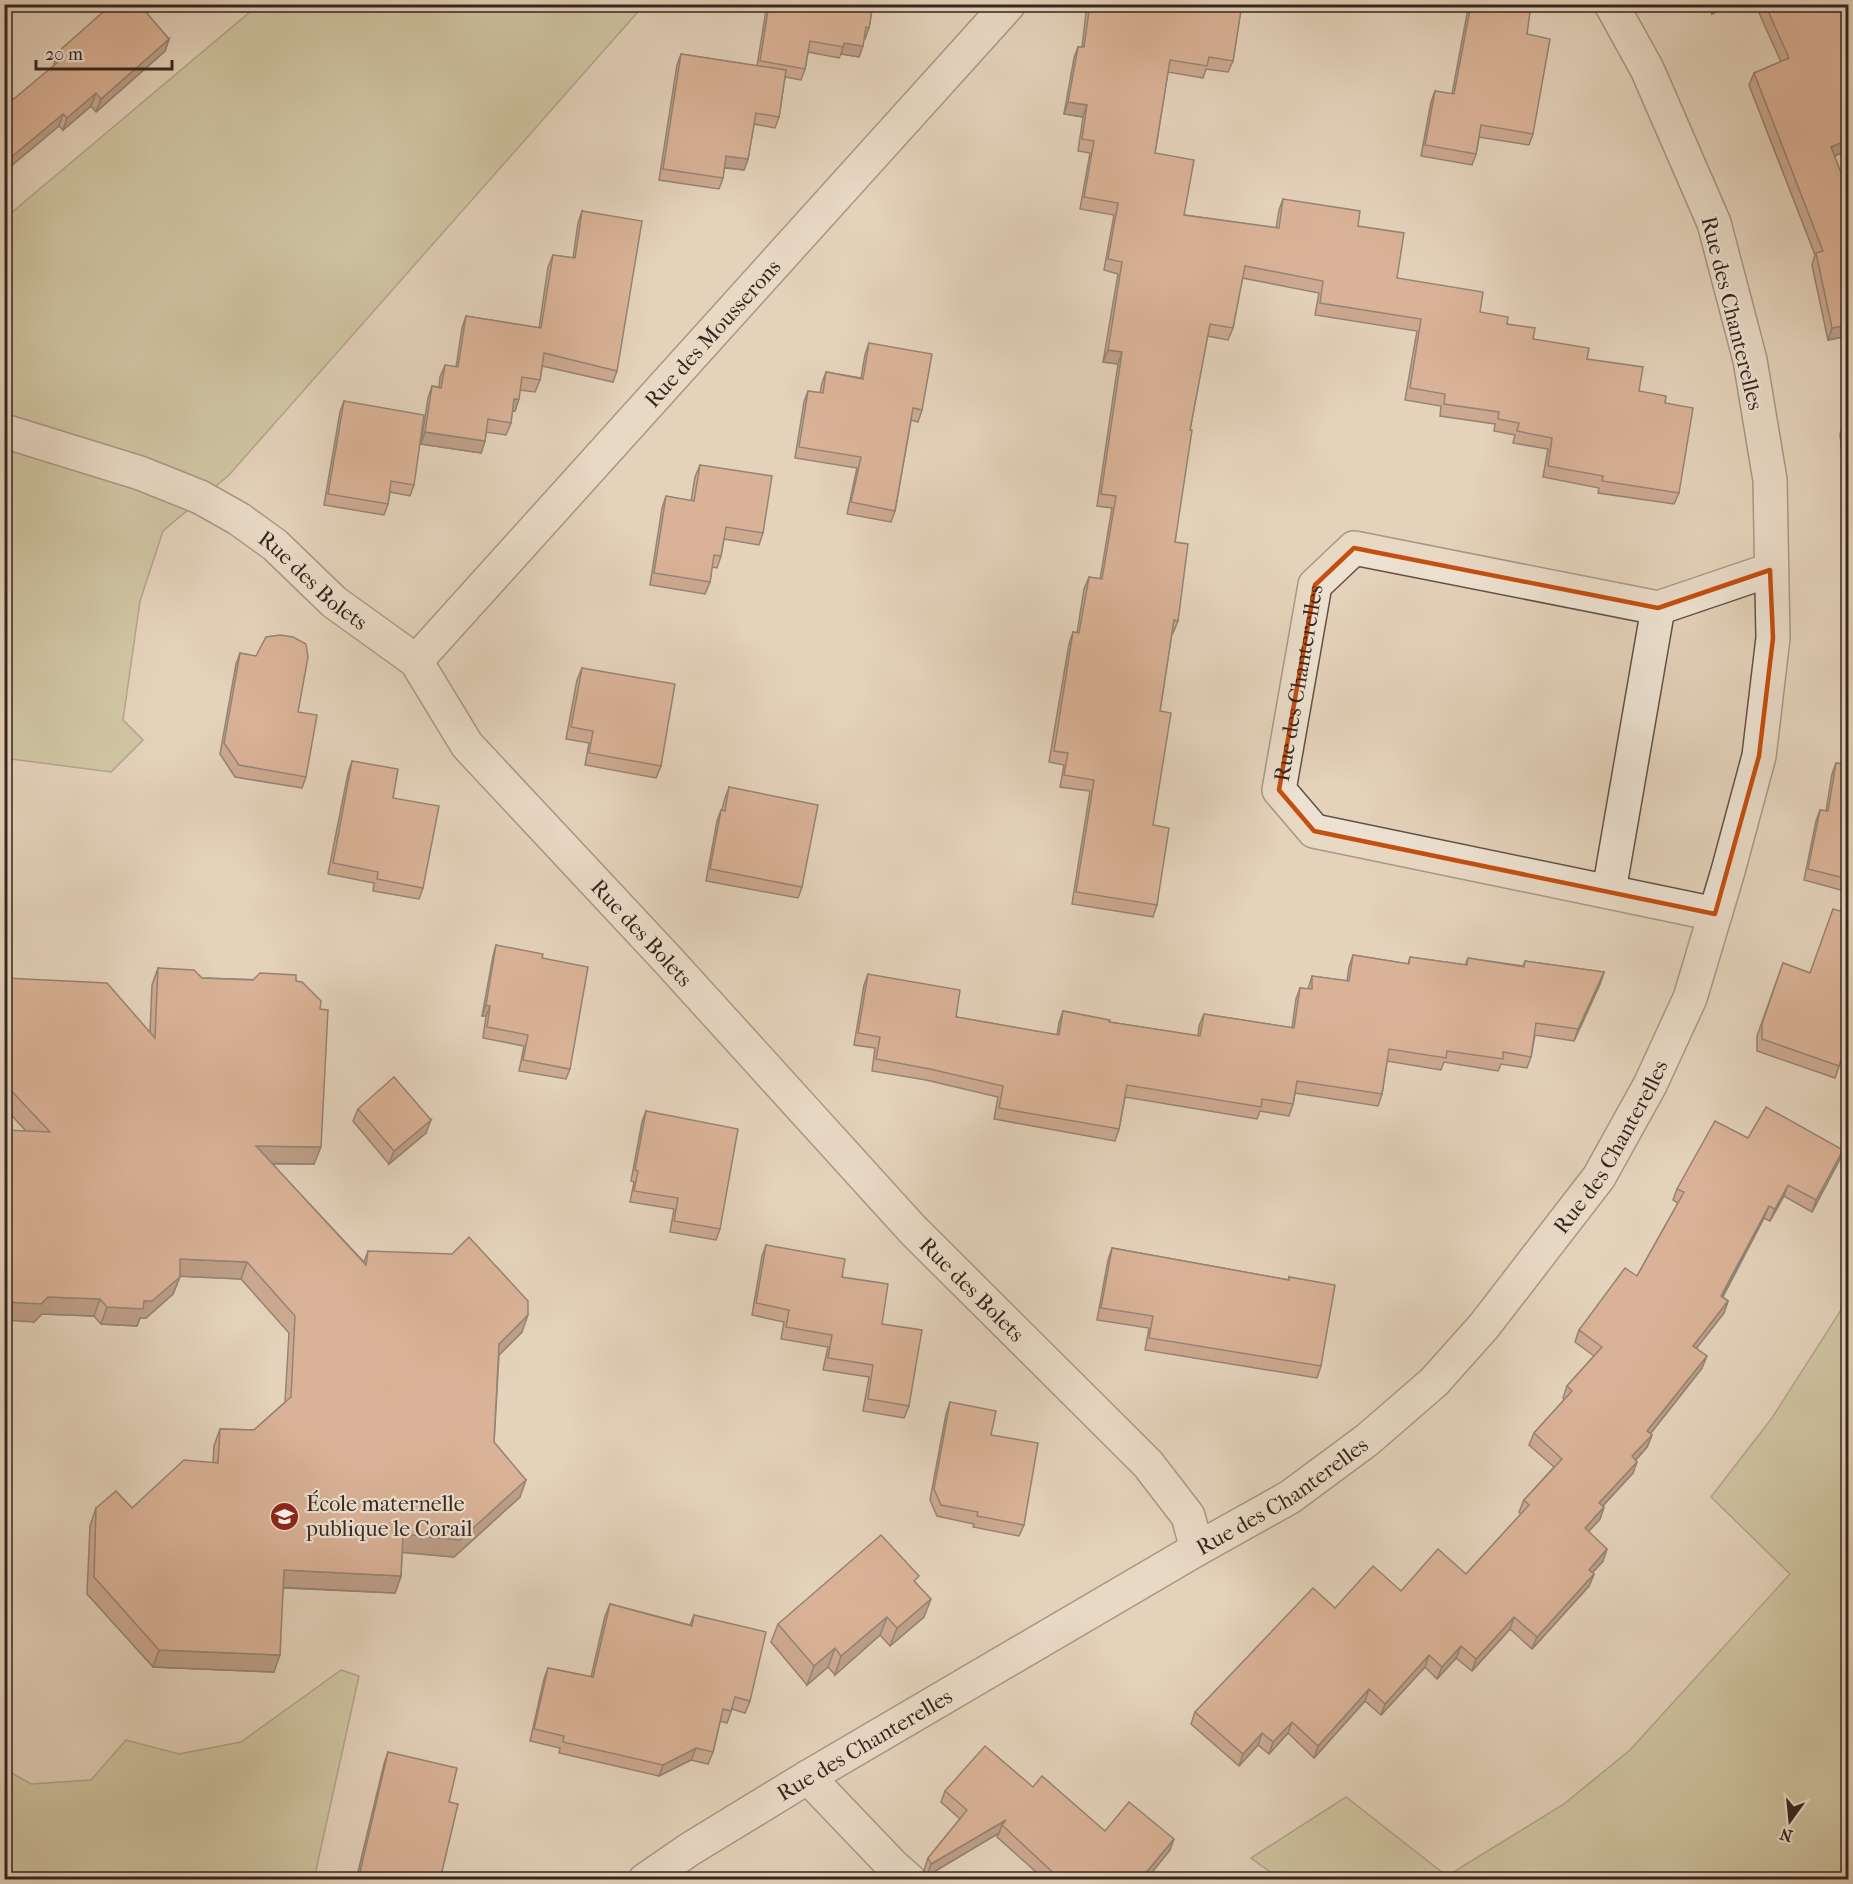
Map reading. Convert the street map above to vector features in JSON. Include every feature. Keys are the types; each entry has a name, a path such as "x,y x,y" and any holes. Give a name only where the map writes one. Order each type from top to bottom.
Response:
{"street":[{"name":"Rue des Mousserons","path":"416,661 1009,4"},
{"name":"Rue des Chanterelles","path":"645,1880 690,1849 808,1777 1290,1497 1367,1440 1434,1382 1484,1326 1599,1177 1650,1085 1690,998 1759,756 1773,638 1770,480 1749,360 1714,223 1647,69 1611,4"},
{"name":"Rue des Bolets","path":"4,431 140,473 200,497 239,519 275,545 334,602 416,661 467,745 667,959 913,1230 1148,1464 1188,1516 1197,1549"},
{"name":"Rue des Chanterelles","path":"1715,914 1314,831 1278,790 1315,585 1354,548 1658,608 1770,570"},
{"path":"1610,891 1658,608"},
{"path":"808,1777 909,1880"}],"highlighted area":[{"path":"1354,548 1658,608 1770,570 1773,638 1759,756 1715,914 1314,831 1279,790 1315,585"}],"green space":[{"path":"258,5 644,5 229,475 163,531 140,601 123,720 143,740 111,772 11,759 5,764 4,219"},
{"path":"1848,1299 1848,1879 1281,1880 1251,1858 1346,1797 1447,1876 1564,1804 1630,1750 1790,1574 1711,1497 1772,1418"},
{"path":"341,1670 359,1676 314,1879 5,1879 5,1769 31,1784 91,1780 126,1740 179,1754 241,1742"}],"building":[{"path":"112,4 139,4 169,39 101,99 96,93 67,118 63,114 4,163 4,107 64,57 58,52"},
{"path":"769,4 873,4 863,46 844,43 843,47 810,41 805,69 760,61"},
{"path":"1090,4 1242,4 1233,61 1209,57 1207,66 1170,60 1155,153 1194,160 1184,215 1279,228 1283,199 1360,211 1358,226 1404,233 1397,278 1483,292 1480,312 1508,317 1507,324 1535,328 1533,339 1589,348 1587,359 1643,367 1639,391 1666,396 1665,403 1693,408 1679,493 1602,481 1603,476 1548,466 1552,438 1517,431 1519,423 1498,419 1499,412 1444,404 1445,394 1410,388 1421,319 1320,303 1323,281 1245,266 1233,328 1210,324 1190,430 1192,430 1175,542 1188,544 1178,621 1174,620 1160,711 1171,713 1153,825 1169,828 1157,905 1076,892 1094,780 1064,775 1068,753 1054,751 1073,632 1079,633 1089,577 1102,579 1116,496 1101,494 1122,352 1108,350 1122,262 1108,259 1118,203 1084,197 1094,141 1082,139 1087,105 1068,102 1078,47 1084,47"},
{"path":"1471,4 1530,12 1527,34 1550,39 1533,134 1481,125 1476,154 1425,145 1435,91 1454,94"},
{"path":"1765,4 1848,4 1848,140 1831,147 1848,191 1848,325 1832,328 1816,253 1823,251 1754,73 1789,58"},
{"path":"681,54 786,70 779,117 756,113 748,159 726,156 723,178 663,169"},
{"path":"582,211 642,221 617,371 544,353 540,380 522,377 519,399 514,399 511,423 488,419 485,441 425,432 432,386 441,388 445,365 458,367 466,316 541,328 553,255 575,258"},
{"path":"869,343 932,354 922,410 913,408 895,511 851,502 861,457 799,447 808,391 823,393 826,372 863,379"},
{"path":"344,401 424,415 414,485 391,481 388,504 328,494"},
{"path":"1848,422 1848,470 1844,423"},
{"path":"700,465 772,476 763,533 726,527 721,556 714,555 710,582 654,573 666,496 694,501"},
{"path":"280,635 293,637 306,644 308,657 298,712 317,715 306,777 239,765 224,743 240,653 256,656 266,637"},
{"path":"582,668 675,684 661,766 589,753 593,731 571,727"},
{"path":"352,761 398,769 393,798 439,806 423,888 377,879 378,872 333,863"},
{"path":"1836,763 1848,765 1848,879 1808,869 1820,810 1828,811"},
{"path":"729,787 818,805 802,887 710,869 721,810 725,811"},
{"path":"1833,909 1848,913 1848,1040 1839,1066 1762,1039 1762,1024 1783,963 1810,973"},
{"path":"496,945 543,954 542,958 588,967 570,1069 523,1060 528,1035 487,1027 490,1006 486,1005"},
{"path":"1353,955 1409,964 1410,957 1467,965 1468,958 1524,967 1525,961 1604,972 1578,1029 1536,1023 1531,1057 1503,1052 1503,1059 1447,1051 1446,1058 1389,1049 1382,1094 1297,1081 1293,1104 1262,1099 1261,1107 1127,1085 1119,1129 999,1108 1003,1086 876,1059 880,1037 858,1033 868,974 960,990 956,1017 1059,1035 1063,1011 1110,1020 1109,1022 1200,1036 1204,1014 1294,1028 1300,988 1312,989 1312,976 1349,981"},
{"path":"158,968 194,970 202,978 253,980 260,973 296,975 296,981 302,982 321,1001 320,1009 328,1010 321,1147 256,1146 366,1265 368,1251 452,1254 469,1237 528,1301 528,1315 499,1344 494,1442 526,1480 460,1540 403,1534 401,1576 284,1570 280,1655 159,1650 94,1577 96,1508 116,1491 132,1508 184,1460 218,1463 220,1429 254,1430 291,1397 295,1316 247,1262 180,1259 180,1277 152,1301 144,1301 143,1309 107,1307 100,1299 48,1297 41,1304 4,1302 4,1130 50,1132 4,1083 5,978 107,983 155,1038"},
{"path":"394,1077 431,1120 394,1151 358,1109"},
{"path":"1766,1107 1843,1150 1816,1200 1788,1185 1775,1209 1769,1206 1721,1296 1728,1301 1693,1346 1707,1356 1647,1431 1652,1435 1632,1456 1637,1462 1599,1503 1604,1507 1585,1528 1607,1549 1589,1570 1594,1574 1537,1637 1514,1617 1476,1659 1461,1646 1442,1667 1429,1655 1385,1704 1369,1689 1318,1746 1292,1722 1273,1742 1262,1733 1243,1754 1195,1712 1313,1588 1335,1608 1373,1566 1401,1591 1438,1549 1466,1574 1529,1505 1524,1500 1562,1459 1534,1433 1572,1391 1567,1386 1602,1347 1579,1330 1625,1268 1637,1276 1684,1192 1677,1189 1715,1121 1748,1138"},
{"path":"646,1111 738,1129 720,1229 674,1221 678,1198 634,1191 638,1171 635,1170"},
{"path":"766,1245 845,1259 842,1277 888,1284 882,1324 922,1330 909,1406 868,1399 873,1365 828,1358 832,1335 786,1327 789,1310 756,1303"},
{"path":"1112,1248 1289,1280 1289,1277 1335,1285 1321,1366 1149,1338 1153,1316 1101,1308"},
{"path":"950,1402 996,1411 991,1435 1038,1443 1024,1525 977,1516 978,1512 941,1505 934,1489"},
{"path":"881,1535 919,1576 914,1581 931,1599 897,1628 887,1617 841,1656 835,1648 814,1666 778,1624"},
{"path":"610,1604 692,1626 694,1615 766,1632 750,1701 735,1697 731,1711 723,1709 713,1752 696,1748 663,1765 563,1742 564,1736 534,1729 548,1668 593,1677"},
{"path":"985,1746 1033,1787 1042,1776 1105,1831 1129,1802 1174,1839 1144,1875 1149,1880 1061,1880 1002,1825 1006,1820 931,1864 928,1858 967,1810 945,1791"},
{"path":"388,1752 457,1768 449,1802 458,1804 440,1880 384,1880 384,1878 360,1872"},
{"path":"792,1872 797,1880 781,1880"}],"place":[{"name":"École maternelle publique le Corail","path":"285,1516"}]}
